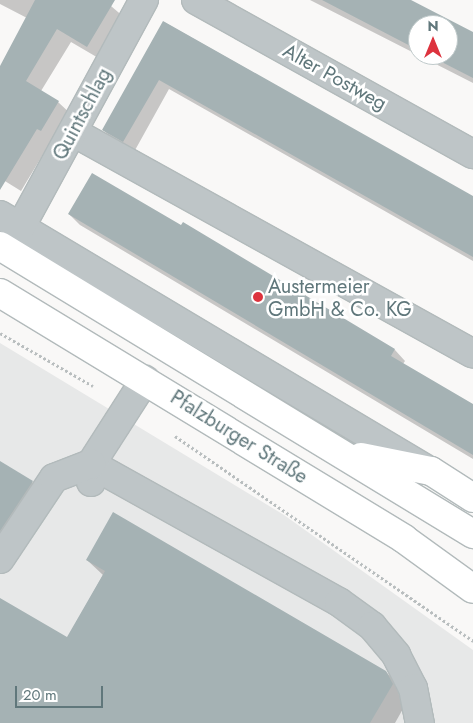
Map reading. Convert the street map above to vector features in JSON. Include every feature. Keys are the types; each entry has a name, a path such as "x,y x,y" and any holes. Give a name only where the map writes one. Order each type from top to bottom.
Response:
{"main road":[{"name":"Pfalzburger Straße","path":"0,246 445,515 473,534"},
{"name":"Pfalzburger Straße","path":"0,293 404,539 473,589"},
{"name":"Pfalzburger Straße","path":"342,454 431,471 473,498"}],"street":[{"name":"Quintschlag","path":"10,221 73,132 144,0"},
{"name":"Alter Postweg","path":"196,0 473,154"},
{"path":"73,132 473,354"},
{"name":"Pfalzburger Straße","path":"10,221 431,471"},
{"path":"91,474 128,406 145,380"},
{"path":"0,559 54,478 91,474 339,602 372,626 396,655 413,688 420,723"}],"path":[{"path":"0,333 128,406"},
{"path":"170,433 212,459 473,641"}],"shaded area":[{"path":"0,343 284,515 473,650 473,723 0,723"}],"building":[{"path":"35,0 115,0 87,47 57,29 26,81 59,101 41,131 37,129 0,190 0,66"},
{"path":"322,0 411,0 440,15 408,15 408,45"},
{"path":"163,21 473,196 473,257 159,80 123,142 102,130"},
{"path":"458,24 473,32 473,78 448,65 458,65"},
{"path":"92,173 181,225 183,222 395,349 391,356 473,404 473,455 68,214"},
{"path":"0,461 33,481 0,531"},
{"path":"113,512 386,671 393,684 370,723 0,723 0,598 67,637 105,571 86,560"}],"place":[{"name":"Austermeier GmbH & Co. KG","path":"258,297"}]}
